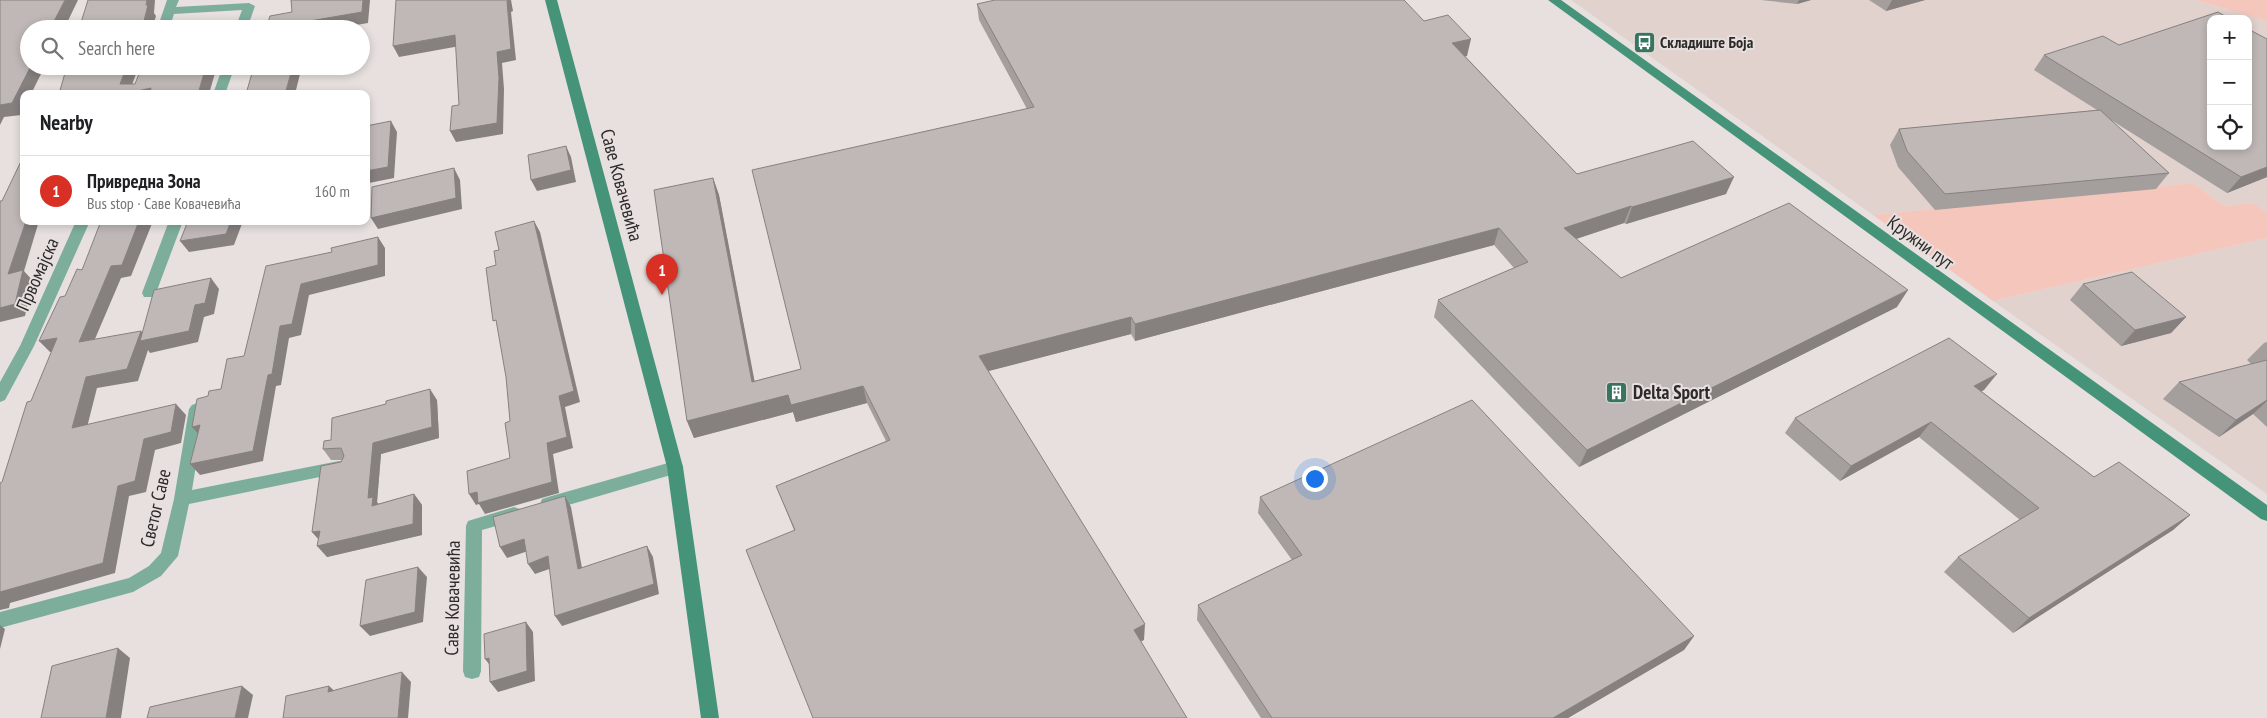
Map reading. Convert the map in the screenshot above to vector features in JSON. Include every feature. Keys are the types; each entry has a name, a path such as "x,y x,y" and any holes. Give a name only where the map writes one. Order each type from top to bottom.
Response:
{"street":[{"name":"Саве Ковачевића","path":"551,0 675,467 710,718"},
{"name":"Кружни пут","path":"1554,0 2267,514"},
{"path":"167,20 172,6 249,6 244,20"},
{"path":"220,90 226,75"},
{"name":"Првомајска","path":"0,396 27,346 81,225"},
{"path":"150,293 175,225"},
{"name":"Светог Саве","path":"0,620 133,584 155,571 169,556 182,499 197,409"},
{"path":"182,499 343,466"},
{"name":"Саве Ковачевића","path":"472,671 474,526 675,467"}],"shaded area":[{"path":"1571,0 2196,0 2247,15 2207,15 2207,150 2252,150 2252,17 2267,21 2267,213 2254,203 2225,206 2192,183 1873,215"},
{"path":"2196,0 2267,0 2267,21"},
{"path":"2192,183 2225,206 2254,203 2267,213 2267,238 1993,301 1873,215"},
{"path":"2267,238 2267,494 1993,301"}],"building":[{"path":"0,0 65,0 55,20 20,20 20,75 26,75 12,103 0,105"},
{"path":"88,0 147,0 146,5 148,5 144,20 82,20"},
{"path":"291,0 363,0 362,12 316,20 269,20 270,16 292,12"},
{"path":"396,0 509,0 507,1 511,49 497,52 499,78 497,123 450,131 452,106 459,105 455,35 393,46"},
{"path":"995,0 1404,0 1424,21 1448,15 1471,39 1452,43 1577,174 1693,141 1734,177 1631,206 1564,228 1621,278 1789,203 1908,290 1587,450 1438,300 1528,262 1499,228 1135,324 1131,317 979,356 1145,624 1134,630 1187,718 813,718 746,550 795,530 776,486 890,440 863,386 791,405 788,395 687,421 654,190 713,178 752,382 801,369 752,170 1034,107 977,4"},
{"path":"2218,12 2223,15 2209,15"},
{"path":"2207,16 2207,150 2252,150 2252,31 2267,39 2267,167 2241,177 2044,55 2103,36 2119,45"},
{"path":"64,75 124,75 120,84 135,84 138,75 203,75 199,90 150,90 151,88 142,90 60,90"},
{"path":"251,75 290,75 286,90 247,90"},
{"path":"2100,110 2169,173 1945,194 1907,151 1899,129"},
{"path":"391,121 388,167 370,170 370,125"},
{"path":"566,146 571,170 531,180 528,155"},
{"path":"20,163 20,225 25,225 8,274 23,270 15,304 0,308 0,201 2,201"},
{"path":"454,168 456,198 371,218 372,187"},
{"path":"534,221 574,391 559,396 567,437 547,443 552,482 478,503 477,492 469,494 467,471 510,458 505,423 510,421 506,377 496,320 493,321 486,268 496,265 494,251 499,250 495,232"},
{"path":"99,225 137,225 122,265 111,266 79,342 141,331 127,369 86,377 72,428 176,404 171,432 144,439 135,481 118,486 103,563 0,592 0,483 2,482 27,402 31,401 57,338 39,341 60,297 65,296 77,269 82,270"},
{"path":"186,225 229,225 226,234 180,241"},
{"path":"378,237 378,265 301,284 292,324 280,326 272,374 268,375 253,451 190,464 200,425 192,427 197,399 208,396 209,391 221,389 227,359 244,356 266,266 332,252 331,248"},
{"path":"2132,272 2186,317 2135,330 2083,284"},
{"path":"211,278 205,303 195,305 189,331 140,341 154,290"},
{"path":"1949,338 1997,374 1974,386 2094,477 2119,462 2190,515 2029,618 1958,557 2039,508 1931,422 1851,466 1795,418"},
{"path":"2267,360 2267,400 2236,420 2179,382"},
{"path":"430,389 432,427 373,443 368,498 373,497 372,506 414,494 413,524 317,546 320,531 312,532 321,466 341,462 344,456 341,448 323,449 324,441 331,440 332,418 386,404 386,401"},
{"path":"1472,400 1694,636 1553,718 1272,718 1198,605 1302,555 1260,497"},
{"path":"565,496 578,569 647,546 654,584 555,616 548,556 528,564 524,539 500,547 493,517"},
{"path":"418,567 415,612 360,626 366,580"},
{"path":"526,622 527,671 490,682 489,658 485,659 484,634"},
{"path":"118,648 106,718 41,718 52,666"},
{"path":"402,672 398,718 283,718 286,696 329,686 328,692"},
{"path":"242,686 235,718 147,718 150,707"}],"place":[{"name":"Складиште Боја","path":"1644,42"},
{"name":"Привредна Зона","path":"662,295"},
{"name":"Delta Sport","path":"1617,392"}]}
